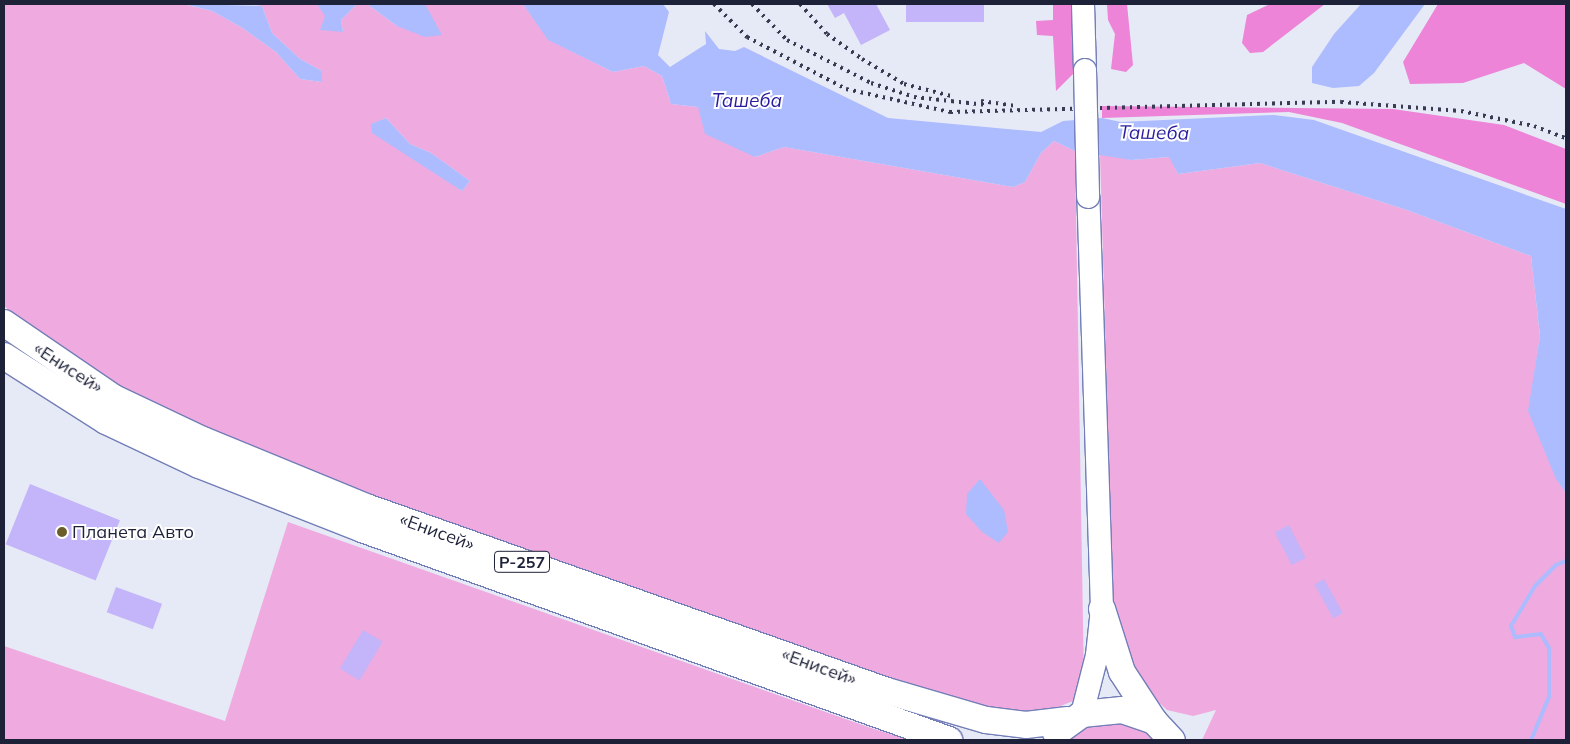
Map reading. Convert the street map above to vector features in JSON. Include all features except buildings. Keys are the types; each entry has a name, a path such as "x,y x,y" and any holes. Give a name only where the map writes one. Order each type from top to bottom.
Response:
{"highway":[{"name":"«Енисей»","path":"4,323 114,398 203,440 369,508 887,691 986,720 1026,725 1122,710 1154,721 1172,740"},
{"name":"«Енисей»","path":"4,356 106,421 199,465 362,529 949,740"},
{"path":"1102,610 1122,672 1154,721"},
{"path":"1051,740 1075,717"}],"main road":[{"path":"1075,717 1097,655 1102,610 1083,4"}],"shaded area":[{"path":"4,4 183,4 212,11 241,27 276,52 300,79 322,82 322,71 300,59 272,33 262,6 245,4 317,4 343,32 341,20 357,4 367,4 397,26 425,4 523,4 549,40 613,72 644,66 662,76 671,104 698,107 755,157 784,147 1013,187 1025,182 1041,153 1054,141 1075,151 1084,682 1073,701 1048,711 1005,711 891,681 372,498 205,429 118,387 31,328 4,306","holes":["386,118 410,144 431,153 470,181 462,191 372,124"]},
{"path":"1053,4 1073,4 1075,72 1056,91 1053,36 1037,35 1036,21 1053,20"},
{"path":"1107,4 1127,4 1133,65 1126,72 1111,69 1115,34 1108,20"},
{"path":"1270,4 1325,4 1263,52 1250,53 1242,43 1247,15"},
{"path":"1438,4 1566,4 1566,89 1524,63 1463,83 1410,84 1403,62"},
{"path":"1102,106 1393,109 1504,125 1566,149 1566,204 1342,123 1289,112 1102,118"},
{"path":"1100,153 1131,160 1170,157 1178,174 1260,163 1407,210 1531,256 1540,336 1529,411 1556,478 1566,493 1566,740 1202,740 1216,710 1193,716 1167,710 1152,696 1129,666 1113,605"},
{"path":"288,522 909,740 4,740 4,646 225,721"},
{"path":"1126,718 1163,740 1065,740 1078,728"}],"water":[{"path":"184,4 262,6 272,33 300,59 322,71 322,82 300,79 276,52 241,27 212,11"},
{"path":"317,4 357,4 341,20 343,32 320,30 325,16"},
{"path":"367,4 425,4 442,35 425,37 397,26"},
{"name":"Ташеба","path":"523,4 663,4 669,12 658,55 670,67 706,44 705,31 719,49 735,51 744,47 888,118 1041,132 1063,121 1102,118 1121,122 1274,115 1314,120 1566,209 1566,493 1556,479 1528,411 1540,336 1531,256 1407,210 1260,163 1178,174 1169,157 1131,160 1075,151 1054,141 1041,153 1025,182 1013,187 784,147 755,157 705,134 698,107 671,104 662,76 644,66 613,72 548,40"},
{"path":"1361,4 1425,4 1374,73 1359,86 1333,88 1312,83 1312,67 1334,34"},
{"path":"386,118 410,144 431,153 470,181 462,191 372,133 371,124"},
{"path":"980,479 1004,510 1008,532 999,543 982,532 966,514 967,494"}],"waterway":[{"path":"1531,740 1549,697 1549,648 1541,634 1515,637 1511,626 1535,586 1556,565 1566,561"}],"railway":[{"path":"714,4 747,37 846,89 950,112 1341,102 1461,111 1534,126 1566,138"},
{"path":"752,4 787,40 871,83 914,97 987,105"},
{"path":"800,4 827,34 862,59 904,84 951,96"},
{"path":"981,101 1016,106"}],"place":[{"name":"Планета Авто","path":"62,532"}]}
